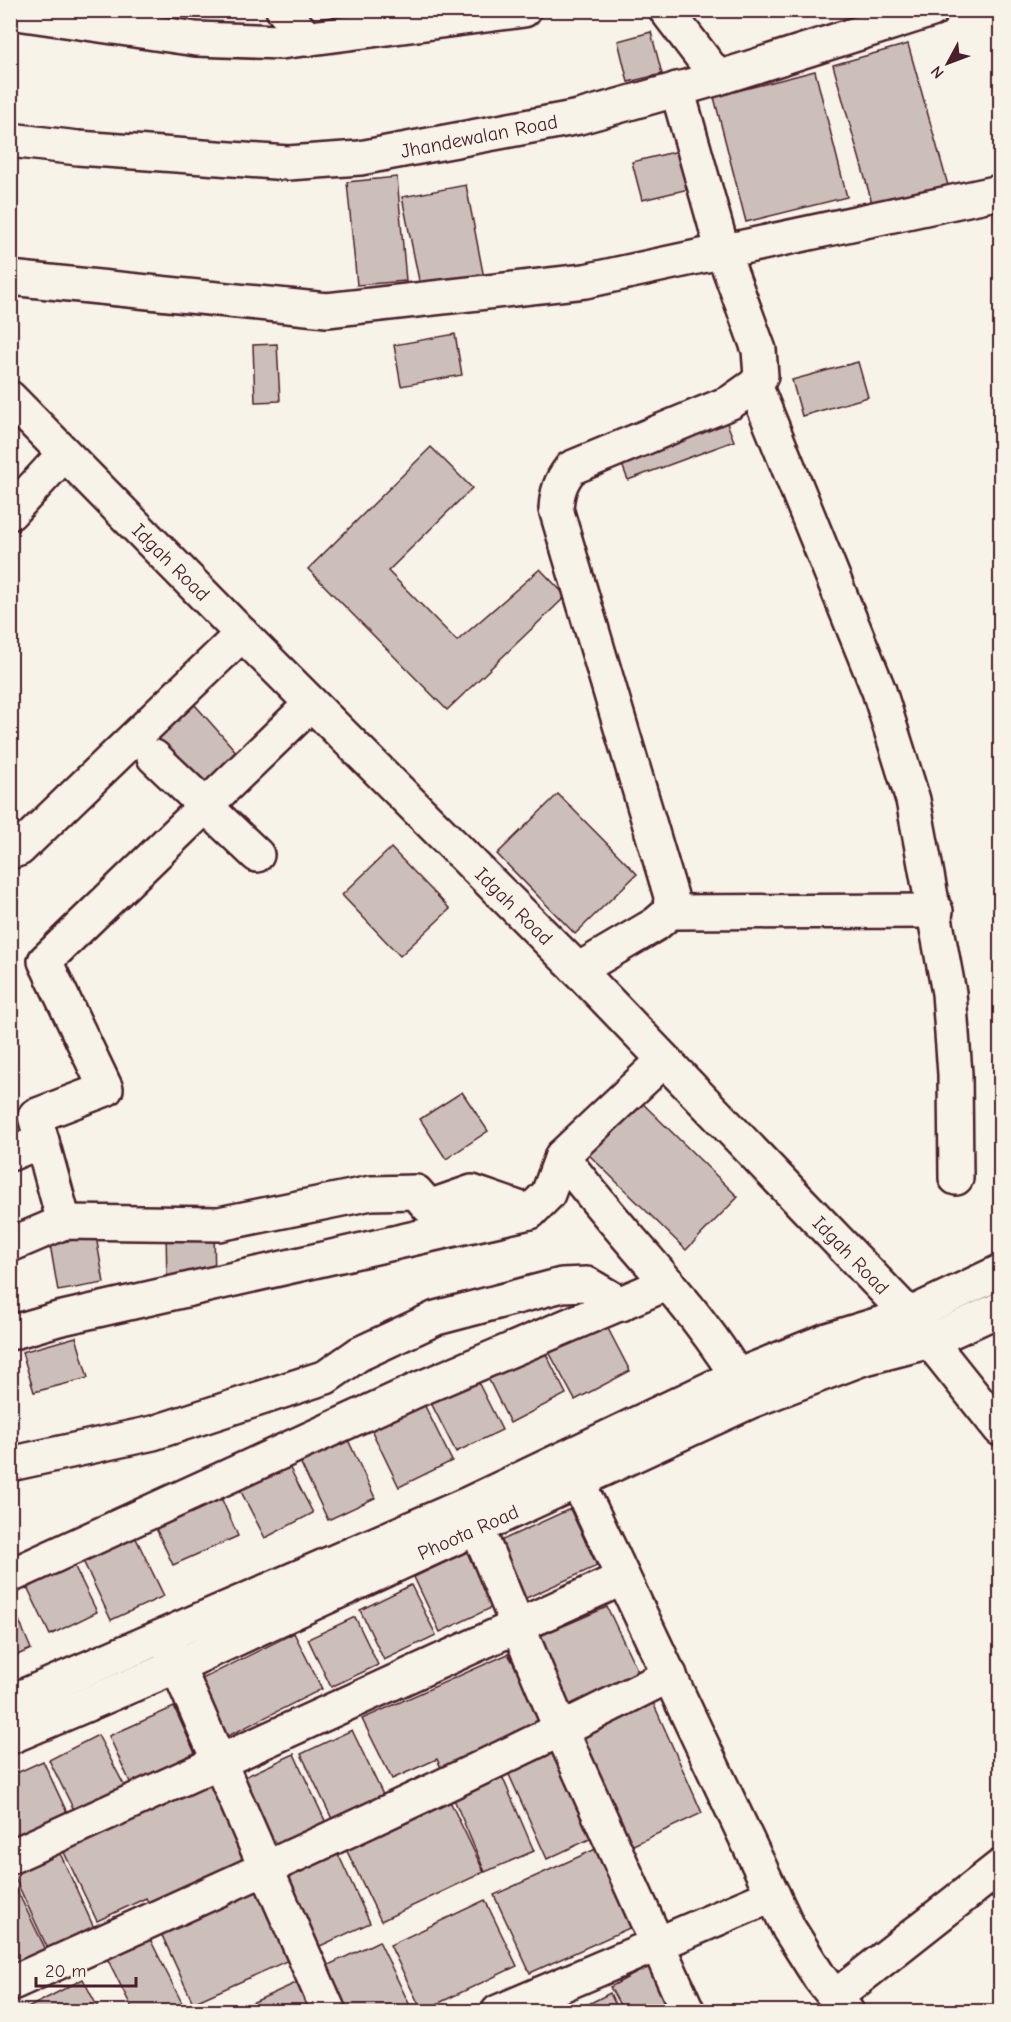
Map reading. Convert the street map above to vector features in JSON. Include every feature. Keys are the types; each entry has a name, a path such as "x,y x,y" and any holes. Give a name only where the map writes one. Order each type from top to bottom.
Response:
{"street":[{"path":"284,10 307,39"},
{"path":"10,12 67,16 196,39 281,42 524,10"},
{"path":"666,10 718,78"},
{"name":"Jhandewalan Road","path":"10,140 78,148 288,163 360,158 579,117 718,78 932,10"},
{"path":"670,912 671,896 556,510 556,495 561,480 571,468 730,402 755,385 761,376 759,350 723,252 677,89"},
{"path":"10,278 327,310 585,281 1000,192"},
{"path":"755,385 879,691 913,800 936,911 950,1004 955,1074 956,1178"},
{"name":"Idgah Road","path":"10,398 311,704 579,969 663,1061 909,1314 1000,1429"},
{"path":"10,513 64,454"},
{"path":"10,852 19,849 242,634"},
{"path":"64,1222 35,1116 106,1089 45,961 311,704"},
{"path":"154,757 257,855"},
{"path":"579,969 656,924 670,912 936,911"},
{"path":"10,1333 58,1319 530,1212 548,1194 562,1156 663,1061"},
{"path":"10,1154 42,1141"},
{"path":"562,1156 597,1203 700,1320 744,1388"},
{"path":"10,1245 64,1222 219,1224 371,1193 416,1192 429,1207 472,1192 530,1212"},
{"name":"Phoota Road","path":"10,1702 468,1504 571,1469 744,1388 844,1333 909,1314 1000,1272"},
{"path":"10,1576 419,1389 557,1328 621,1304 668,1283"},
{"path":"10,1464 153,1433 315,1381 326,1377 358,1354 436,1318 562,1285 587,1284 621,1304"},
{"name":"Phoota Road","path":"744,1388 930,1341 1000,1309"},
{"path":"571,1469 773,1895 799,1946 841,2004 1000,1867"},
{"name":"Phoota Road","path":"10,1737 177,1666 477,1528 571,1469"},
{"path":"477,1528 561,1730 688,2012"},
{"path":"10,1857 220,1764 517,1624 623,1578"},
{"path":"165,1636 328,2012"},
{"path":"10,1984 266,1869 561,1730 670,1675"},
{"path":"498,2012 773,1895"}],"building":[{"path":"651,32 662,74 628,82 618,41"},
{"path":"908,44 949,189 874,210 833,65"},
{"path":"815,71 847,197 746,222 714,97"},
{"path":"683,150 693,188 642,200 632,162"},
{"path":"397,177 406,281 357,285 347,182"},
{"path":"466,185 484,278 421,290 402,197"},
{"path":"455,334 462,375 401,386 394,345"},
{"path":"277,344 280,401 255,402 253,345"},
{"path":"858,362 868,397 802,416 792,380"},
{"path":"725,418 734,441 628,480 619,457"},
{"path":"431,447 472,488 388,571 457,641 540,569 566,596 447,710 308,569"},
{"path":"195,705 239,755 200,790 156,740"},
{"path":"558,794 637,874 575,934 497,854"},
{"path":"391,848 450,909 400,956 342,895"},
{"path":"462,1092 488,1131 446,1159 420,1119"},
{"path":"635,1096 738,1197 686,1250 583,1149"},
{"path":"214,1231 215,1280 167,1281 166,1232"},
{"path":"96,1236 104,1283 58,1291 50,1244"},
{"path":"604,1321 630,1371 575,1400 548,1350"},
{"path":"76,1337 88,1378 34,1392 22,1352"},
{"path":"544,1350 566,1394 510,1423 488,1378"},
{"path":"475,1376 502,1430 456,1452 429,1399"},
{"path":"419,1394 452,1461 399,1487 366,1419"},
{"path":"343,1429 375,1498 328,1520 295,1451"},
{"path":"282,1453 313,1513 265,1538 234,1478"},
{"path":"219,1493 238,1536 173,1565 153,1522"},
{"path":"570,1509 597,1566 524,1599 498,1542"},
{"path":"129,1524 164,1596 111,1620 77,1548"},
{"path":"467,1552 493,1607 440,1632 414,1577"},
{"path":"68,1553 97,1612 50,1635 22,1576"},
{"path":"411,1585 436,1635 384,1660 360,1610"},
{"path":"10,1599 31,1649 10,1658"},
{"path":"607,1607 641,1678 567,1709 531,1640"},
{"path":"355,1617 378,1665 331,1687 308,1639"},
{"path":"294,1633 322,1689 216,1742 188,1686"},
{"path":"508,1654 547,1723 441,1768 437,1759 392,1779 362,1719"},
{"path":"651,1698 702,1813 629,1847 576,1733"},
{"path":"174,1707 199,1762 134,1791 109,1736"},
{"path":"352,1730 385,1799 334,1823 301,1754"},
{"path":"98,1735 125,1787 75,1812 49,1760"},
{"path":"564,1742 605,1832 547,1859 506,1768"},
{"path":"294,1754 327,1825 271,1851 238,1780"},
{"path":"43,1761 70,1819 10,1846 10,1776"},
{"path":"502,1776 534,1851 485,1872 453,1797"},
{"path":"212,1777 254,1864 153,1912 146,1898 97,1921 62,1848"},
{"path":"447,1795 484,1872 381,1921 344,1845"},
{"path":"333,1843 370,1923 318,1947 281,1868"},
{"path":"609,1843 645,1921 530,1973 494,1895"},
{"path":"59,1851 94,1928 48,1949 12,1872"},
{"path":"10,1876 46,1950 10,1967"},
{"path":"267,1883 300,1955 193,2003 160,1931"},
{"path":"485,1900 517,1966 422,2011 390,1945"},
{"path":"149,1937 185,2012 134,2012 107,1958"},
{"path":"379,1941 413,2012 343,2012 322,1968"},
{"path":"655,1963 680,2012 624,2012 610,1987"},
{"path":"83,1979 100,2012 20,2012"},
{"path":"298,1982 312,2012 248,2012 245,2006"},
{"path":"610,1993 619,2012 573,2012"}]}
